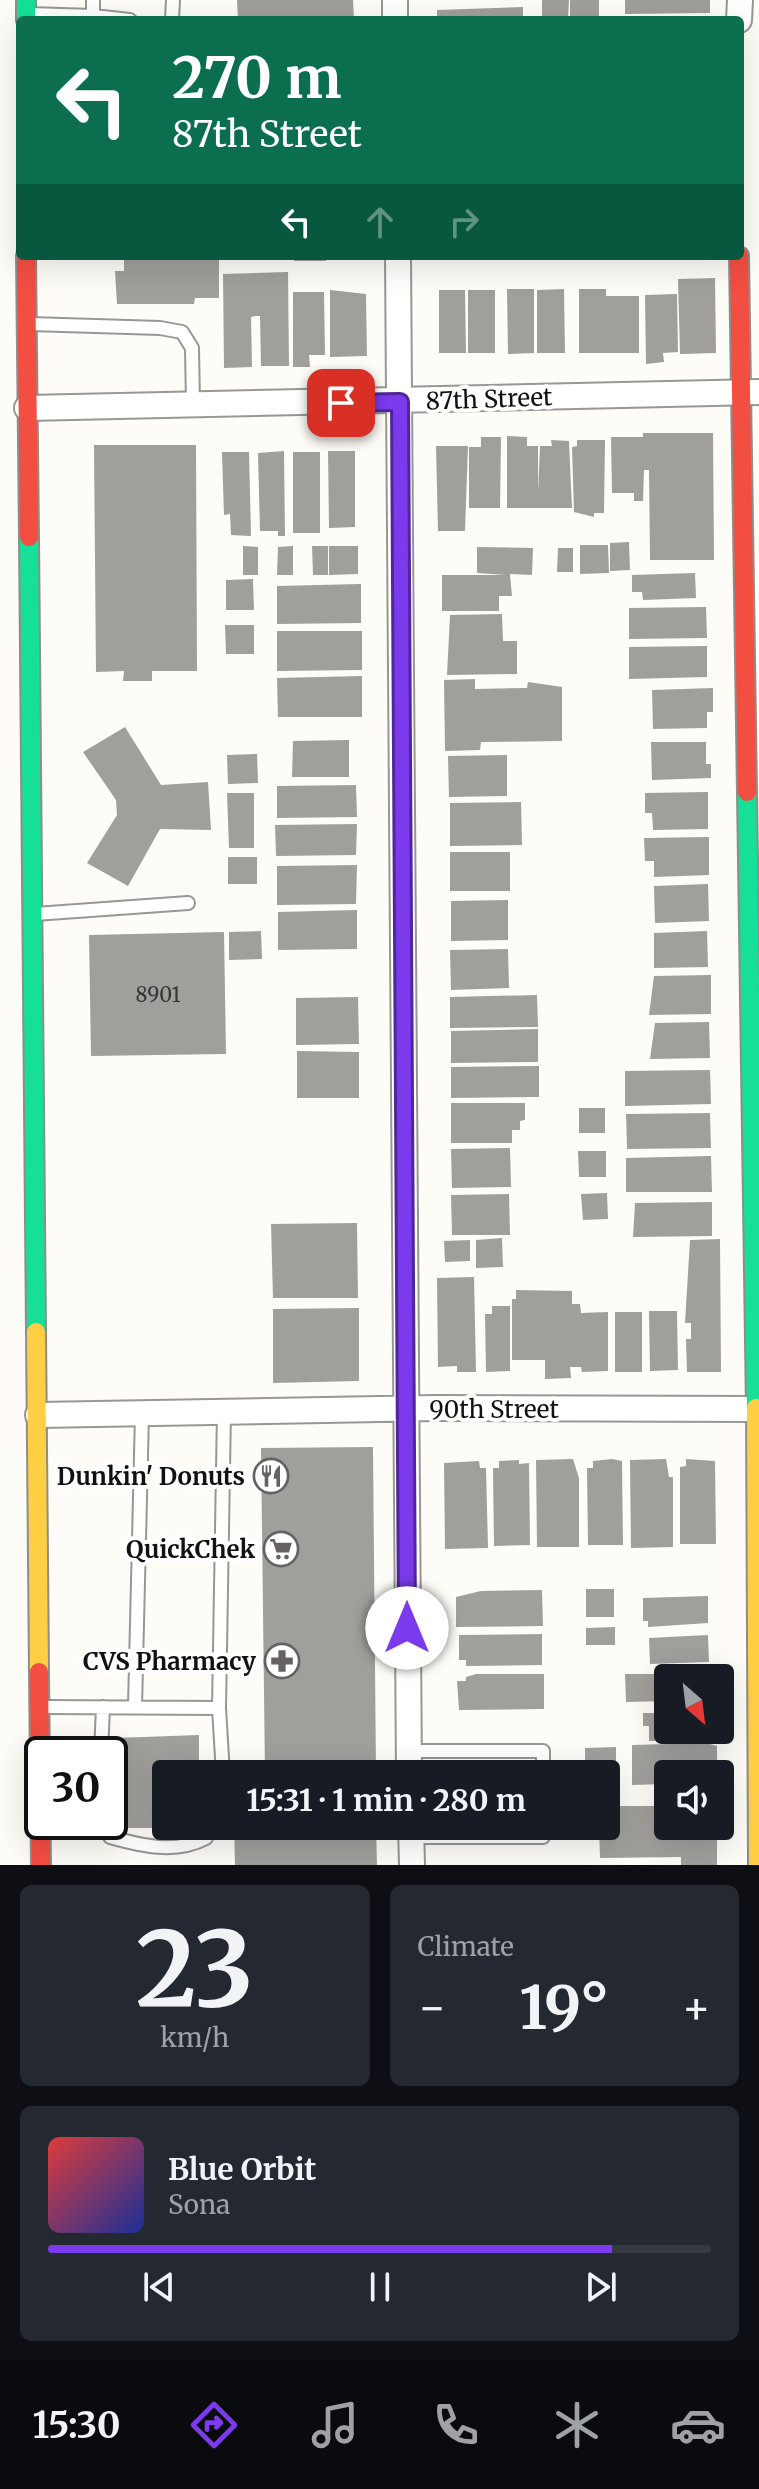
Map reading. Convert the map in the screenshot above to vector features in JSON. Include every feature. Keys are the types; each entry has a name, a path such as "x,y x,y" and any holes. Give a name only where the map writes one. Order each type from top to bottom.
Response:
{"street":[{"path":"26,260 41,1865"},
{"path":"398,260 409,1760"},
{"path":"739,260 749,392 758,1409 758,1865"},
{"name":"87th Street","path":"27,408 749,392"},
{"name":"90th Street","path":"38,1415 224,1411 758,1409"},
{"path":"411,1840 412,1865"}],"lane":[{"path":"26,11 74,16"},
{"path":"26,324 160,328 182,332 192,348 193,405"},
{"path":"32,914 188,903"},
{"path":"222,1760 219,1708 224,1411"},
{"path":"135,1707 142,1414"},
{"path":"39,1707 219,1708"},
{"path":"102,1736 103,1707"},
{"path":"433,1760 543,1751 543,1760"},
{"path":"120,1840 144,1847 192,1846 202,1840"}],"building":[{"path":"237,0 353,0 354,16 238,16"},
{"path":"542,0 569,0 568,16 542,16"},
{"path":"570,0 599,0 599,16 570,16"},
{"path":"625,0 710,0 710,13 625,14"},
{"path":"523,7 523,16 437,16 437,10"},
{"path":"124,260 219,260 219,298 195,298 194,304 117,304 115,271 124,271"},
{"path":"288,272 289,366 261,366 260,316 256,316 251,317 252,367 224,368 223,274"},
{"path":"715,278 716,353 680,354 678,279"},
{"path":"507,289 534,289 534,353 508,354"},
{"path":"564,289 565,353 537,353 537,290"},
{"path":"579,289 606,289 606,296 639,296 639,353 579,353"},
{"path":"330,290 366,294 367,356 330,357"},
{"path":"439,290 465,290 466,353 439,353"},
{"path":"468,290 495,290 495,353 468,353"},
{"path":"293,292 324,292 325,355 309,355 310,367 293,367"},
{"path":"677,294 678,352 663,353 664,362 646,364 645,295"},
{"path":"643,433 713,433 714,560 650,560 649,470 644,470 643,501 634,501 634,493 612,493 611,437 643,437"},
{"path":"507,436 527,437 527,446 538,446 538,492 540,446 552,446 551,440 569,441 572,508 507,508"},
{"path":"481,437 501,437 500,508 469,508 469,447 481,447"},
{"path":"577,440 605,440 604,513 594,513 594,517 574,512 572,447 577,446"},
{"path":"94,445 196,445 197,671 152,671 152,681 123,681 124,671 96,672"},
{"path":"436,446 468,446 465,531 438,531"},
{"path":"284,451 285,536 278,536 278,531 260,531 258,453"},
{"path":"328,451 355,451 355,527 329,528"},
{"path":"222,452 249,452 251,536 231,535 230,514 224,515"},
{"path":"293,452 320,452 320,533 293,533"},
{"path":"629,542 630,570 610,571 610,543"},
{"path":"580,545 608,545 609,573 580,574"},
{"path":"243,546 258,547 258,575 243,575"},
{"path":"293,546 293,575 277,575 278,547"},
{"path":"312,546 328,546 328,575 313,575"},
{"path":"329,546 358,546 358,574 329,575"},
{"path":"477,547 533,548 532,575 510,574 512,596 499,596 499,611 442,611 442,575 505,575 477,573"},
{"path":"558,548 573,548 573,572 557,572"},
{"path":"695,573 696,598 643,600 642,592 632,592 632,575"},
{"path":"253,579 254,610 226,610 226,580"},
{"path":"361,584 361,623 277,624 277,586"},
{"path":"706,607 707,638 629,639 629,608"},
{"path":"502,614 503,641 517,641 517,674 447,675 450,615"},
{"path":"225,625 254,625 254,654 226,654"},
{"path":"277,631 362,631 362,670 277,671"},
{"path":"707,646 707,677 629,679 629,647"},
{"path":"362,676 362,717 278,717 277,678"},
{"path":"475,679 475,689 527,688 528,682 562,687 562,741 481,742 480,750 445,751 444,680"},
{"path":"713,688 713,712 707,712 707,728 653,729 652,690"},
{"path":"125,727 161,785 208,782 211,830 160,829 128,886 87,863 117,815 116,800 83,752"},
{"path":"349,740 349,777 292,777 293,741"},
{"path":"651,742 706,742 706,764 711,764 711,778 652,780"},
{"path":"257,754 258,783 228,784 227,755"},
{"path":"507,755 507,796 449,797 448,756"},
{"path":"356,785 357,817 277,818 277,786"},
{"path":"708,792 708,829 653,830 652,813 645,813 645,793"},
{"path":"227,793 254,793 254,848 229,848"},
{"path":"521,802 522,845 450,846 450,803"},
{"path":"357,824 356,855 276,856 275,825"},
{"path":"709,837 709,875 654,877 654,861 645,861 644,838"},
{"path":"450,852 510,852 510,891 450,891"},
{"path":"228,857 257,857 257,884 228,884"},
{"path":"357,865 356,904 277,905 277,866"},
{"path":"708,884 709,921 655,923 654,886"},
{"path":"508,900 508,940 451,941 451,901"},
{"path":"357,910 357,949 278,950 278,912"},
{"path":"261,931 262,959 229,960 229,932"},
{"path":"707,931 708,967 654,968 654,933"},
{"path":"224,932 226,1054 91,1056 89,935"},
{"path":"508,949 509,988 451,990 450,950"},
{"path":"711,975 711,1014 649,1015 654,976"},
{"path":"537,995 538,1027 450,1028 450,997"},
{"path":"358,997 359,1044 296,1045 296,998"},
{"path":"709,1022 710,1058 650,1059 655,1023"},
{"path":"538,1029 538,1062 451,1063 451,1031"},
{"path":"297,1051 359,1052 359,1098 297,1098"},
{"path":"539,1066 539,1097 451,1098 451,1067"},
{"path":"710,1070 711,1104 625,1106 625,1071"},
{"path":"451,1103 525,1103 525,1120 520,1121 520,1130 512,1130 512,1143 451,1143"},
{"path":"579,1108 605,1108 605,1133 579,1133"},
{"path":"710,1113 711,1148 627,1149 626,1114"},
{"path":"510,1148 511,1187 452,1188 451,1149"},
{"path":"578,1151 606,1151 606,1177 579,1177"},
{"path":"711,1156 712,1192 626,1192 626,1158"},
{"path":"607,1193 608,1219 583,1220 581,1194"},
{"path":"509,1194 510,1235 452,1235 451,1195"},
{"path":"712,1202 712,1236 633,1237 635,1203"},
{"path":"357,1223 358,1298 273,1298 271,1224"},
{"path":"502,1238 503,1267 476,1268 476,1240"},
{"path":"720,1239 721,1372 687,1372 686,1339 691,1339 691,1323 685,1323 690,1240"},
{"path":"470,1240 470,1261 445,1262 444,1241"},
{"path":"474,1277 476,1372 457,1372 457,1366 438,1367 437,1278"},
{"path":"516,1290 572,1291 572,1304 580,1304 581,1313 608,1312 608,1371 582,1372 581,1367 570,1367 571,1378 545,1379 545,1360 512,1360 512,1299 516,1299"},
{"path":"492,1306 510,1306 510,1371 486,1372 485,1314 492,1314"},
{"path":"359,1308 359,1381 273,1383 273,1309"},
{"path":"649,1311 677,1311 678,1370 650,1371"},
{"path":"615,1312 642,1312 642,1372 615,1372"},
{"path":"373,1447 376,1760 265,1760 261,1448"},
{"path":"573,1459 579,1478 579,1547 537,1547 536,1460"},
{"path":"666,1459 669,1477 673,1477 673,1547 631,1548 630,1460"},
{"path":"686,1459 715,1461 716,1544 680,1544 680,1467 686,1466"},
{"path":"519,1460 519,1464 529,1463 530,1545 494,1546 493,1468 499,1468 499,1461"},
{"path":"479,1461 480,1468 486,1468 488,1548 445,1549 444,1463"},
{"path":"593,1461 622,1461 623,1545 588,1545 587,1468 593,1468"},
{"path":"586,1589 614,1589 614,1617 586,1617"},
{"path":"542,1590 543,1626 456,1627 456,1597 481,1591"},
{"path":"708,1596 708,1623 648,1627 648,1621 643,1621 643,1598"},
{"path":"615,1627 615,1645 586,1645 586,1628"},
{"path":"542,1634 542,1665 466,1666 466,1660 459,1660 459,1635"},
{"path":"708,1635 709,1662 650,1664 649,1638"},
{"path":"476,1674 544,1674 544,1709 459,1710 457,1681 466,1681 466,1677"},
{"path":"625,1674 654,1674 654,1701 626,1702"},
{"path":"643,1713 654,1713 654,1741 649,1741 649,1726 643,1726"},
{"path":"199,1735 199,1760 152,1760 152,1828 128,1828 128,1738"},
{"path":"710,1744 717,1746 717,1760 654,1760 654,1784 632,1785 632,1745"},
{"path":"616,1747 616,1760 585,1760 585,1748"},
{"path":"620,1806 654,1806 654,1840 717,1840 717,1865 681,1865 681,1857 600,1858 599,1840 620,1840"},
{"path":"234,1840 376,1840 377,1865 235,1865"}],"traffic: fast":[{"path":"26,0 26,16"},
{"path":"29,537 36,1332"},
{"path":"747,792 756,1408"}],"traffic: slow":[{"path":"36,1332 39,1672"},
{"path":"756,1408 758,1865"}],"traffic: jam":[{"path":"26,260 29,537"},
{"path":"739,260 747,792"},
{"path":"39,1672 41,1865"}],"place":[{"name":"Dunkin' Donuts","path":"271,1476"},
{"name":"QuickChek","path":"281,1549"},
{"name":"CVS Pharmacy","path":"282,1661"}],"route":[{"path":"341,403 400,402 407,1628"}]}
